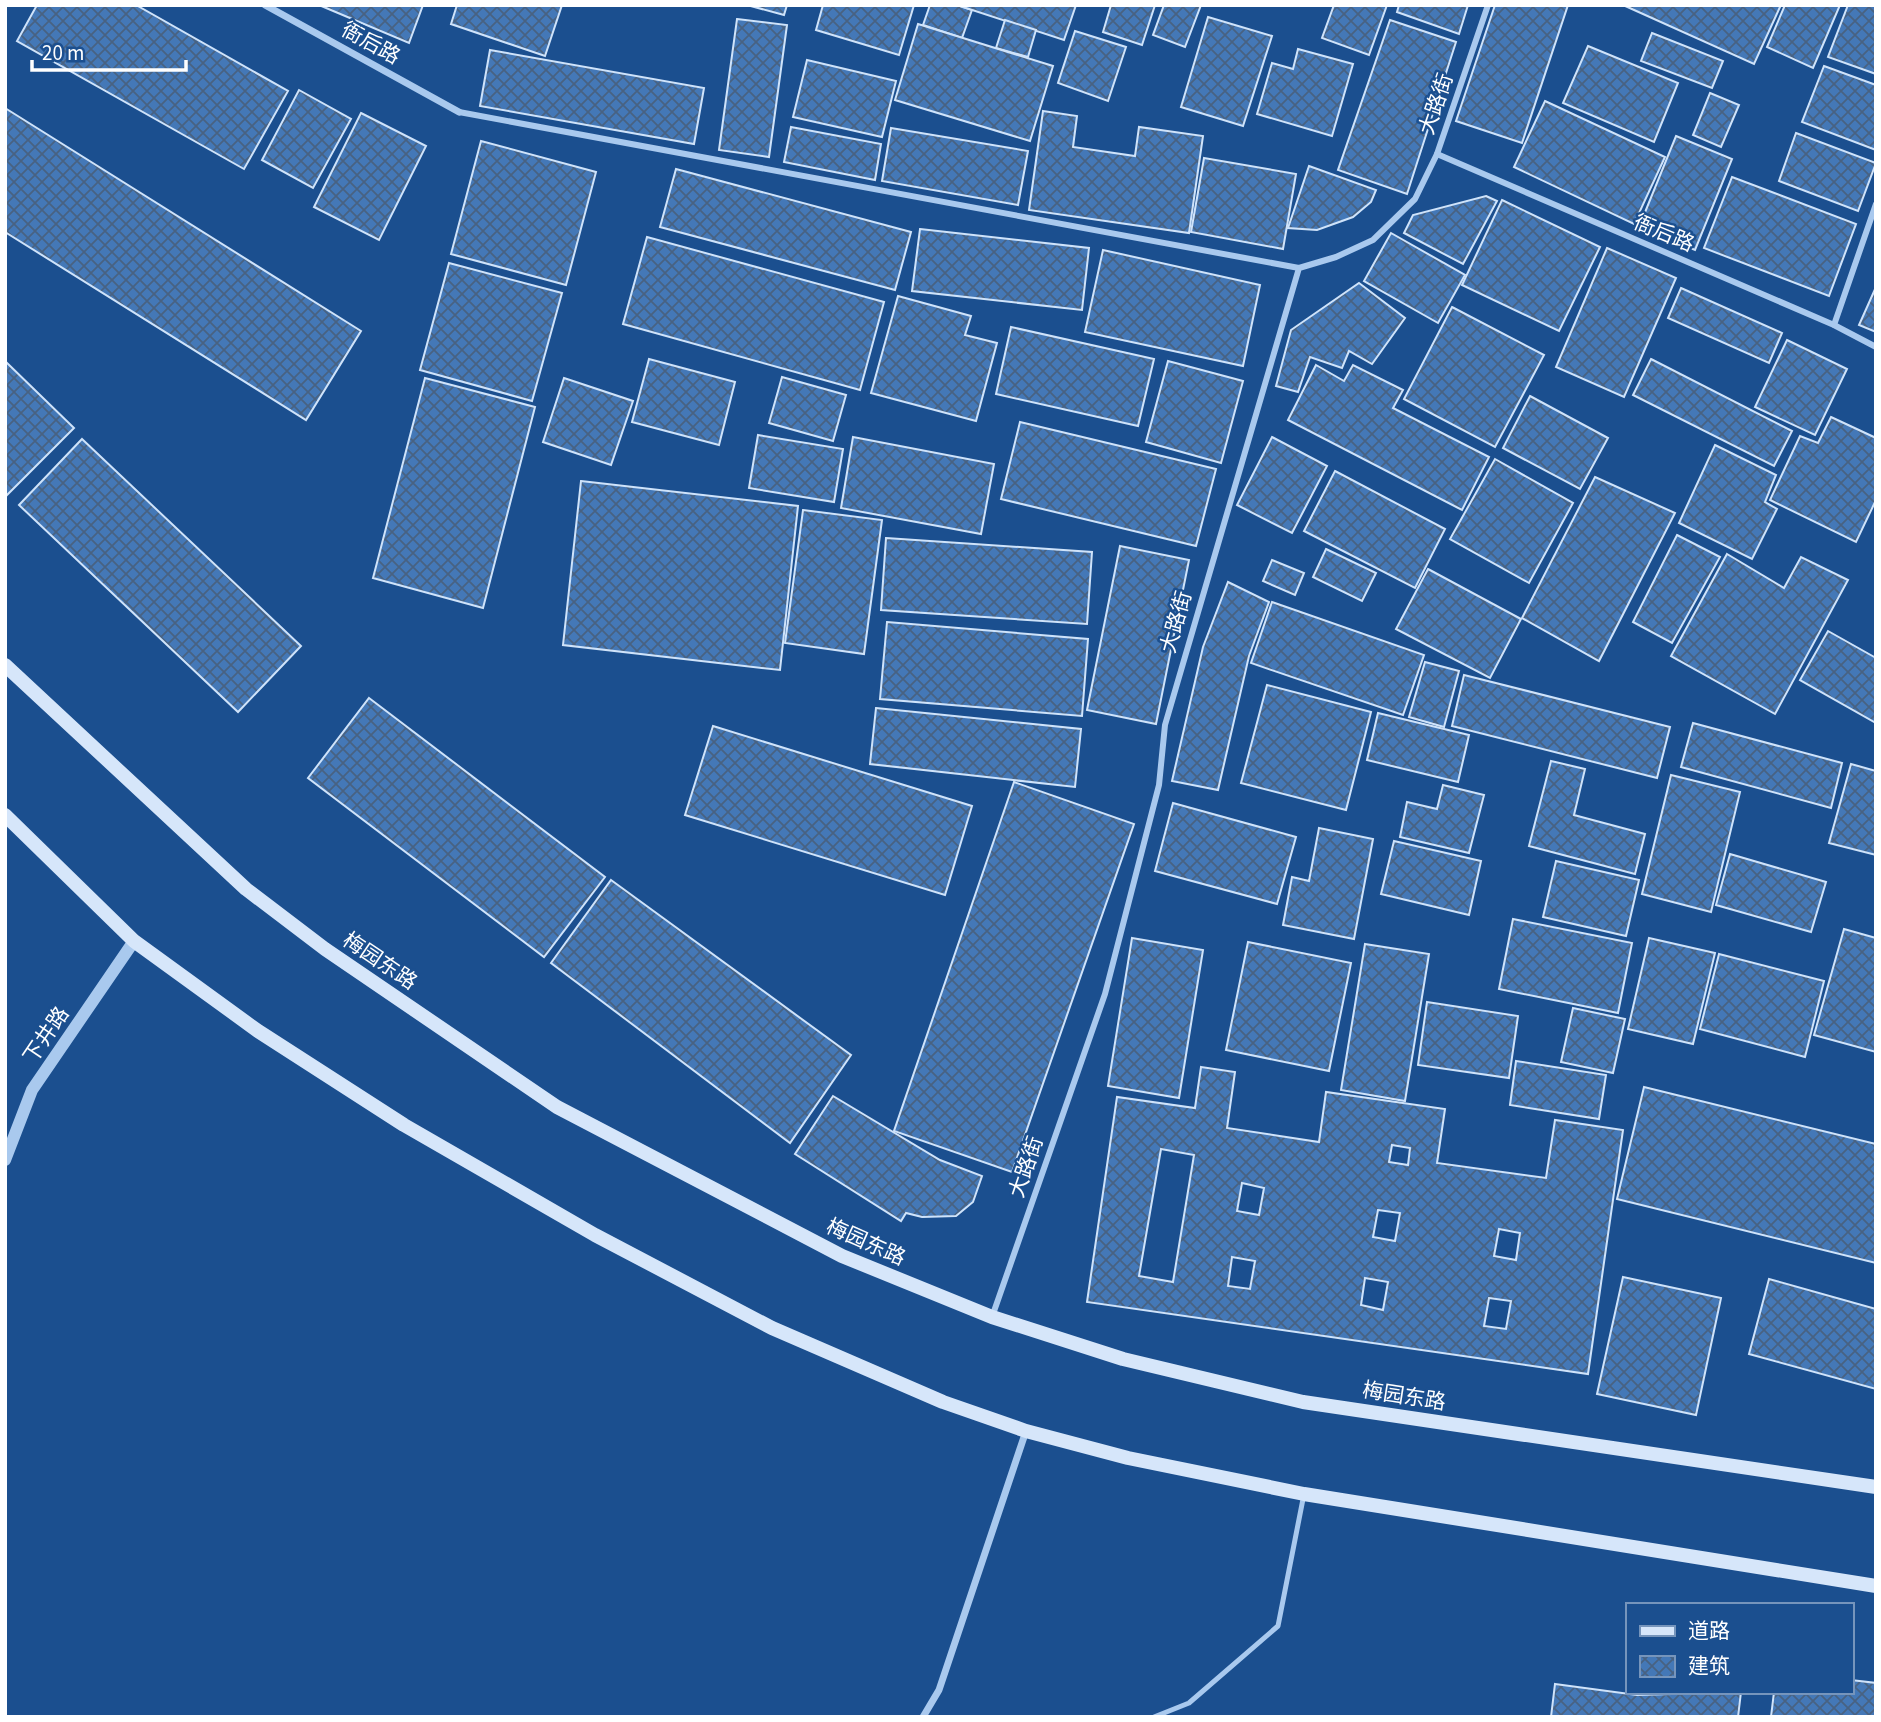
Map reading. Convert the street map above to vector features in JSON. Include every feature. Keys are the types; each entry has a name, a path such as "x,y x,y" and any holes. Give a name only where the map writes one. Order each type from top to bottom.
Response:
{"main road":[{"name":"梅园东路","path":"5,665 246,889 325,949 557,1107 842,1256 992,1317 1123,1359 1303,1402 1876,1487"},
{"path":"5,815 134,941 258,1031 404,1125 595,1235 772,1328 943,1402 1026,1431 1128,1458 1304,1494 1876,1586"}],"street":[{"name":"衙后路","path":"265,5 459,112"},
{"name":"大路街","path":"992,1317 1105,994 1158,785 1165,725 1299,268 1336,257 1373,240 1415,199 1437,154 1488,5"},
{"path":"459,112 1299,268"},
{"name":"衙后路","path":"1437,154 1834,325 1876,347"},
{"path":"1834,325 1876,204"},
{"name":"下井路","path":"5,1160 32,1090 134,941"},
{"path":"923,1717 939,1690 1026,1431"}],"lane":[{"path":"1154,1717 1189,1703 1278,1626 1304,1494"}],"building":[{"path":"37,5 136,5 288,91 244,169 17,41"},
{"path":"319,5 423,5 409,43"},
{"path":"457,5 562,5 545,56 451,24"},
{"path":"747,5 787,5 784,15"},
{"path":"823,5 914,5 899,55 816,30"},
{"path":"930,5 957,5 972,10 962,38 923,25"},
{"path":"957,5 1076,5 1064,40"},
{"path":"1111,5 1155,5 1142,45 1103,32"},
{"path":"1164,5 1201,5 1185,47 1153,35"},
{"path":"1334,5 1387,5 1369,55 1322,38"},
{"path":"1399,5 1468,5 1459,34 1397,12"},
{"path":"1495,5 1568,5 1522,143 1456,121"},
{"path":"1623,5 1777,5 1780,7 1754,64"},
{"path":"1785,5 1840,5 1813,68 1767,47"},
{"path":"1848,5 1876,5 1876,74 1828,57"},
{"path":"1208,17 1272,36 1243,126 1181,107"},
{"path":"737,19 787,25 769,157 719,150"},
{"path":"1005,20 1036,30 1028,57 996,48"},
{"path":"1390,20 1456,42 1407,194 1338,170"},
{"path":"918,24 1053,66 1030,141 895,100"},
{"path":"1075,31 1126,47 1108,101 1058,83"},
{"path":"1652,33 1723,61 1712,88 1641,61"},
{"path":"1588,46 1678,83 1654,142 1563,103"},
{"path":"1298,49 1353,64 1332,136 1257,114 1272,63 1293,69"},
{"path":"490,50 704,88 694,144 480,106"},
{"path":"807,60 896,81 882,137 793,117"},
{"path":"1824,66 1876,85 1876,150 1802,122"},
{"path":"299,90 351,119 313,188 262,160"},
{"path":"1710,93 1739,105 1721,147 1693,135"},
{"path":"1545,101 1665,157 1634,224 1514,167"},
{"path":"5,108 361,331 306,420 5,232"},
{"path":"1043,111 1077,116 1073,147 1135,156 1139,127 1203,136 1189,233 1029,210"},
{"path":"361,113 426,146 379,240 314,207"},
{"path":"791,127 881,144 875,180 784,162"},
{"path":"891,128 1028,151 1018,205 882,181"},
{"path":"1796,133 1876,163 1858,211 1779,181"},
{"path":"1676,136 1732,159 1695,250 1639,227"},
{"path":"481,141 596,172 566,285 451,254"},
{"path":"1204,158 1296,174 1283,249 1191,232"},
{"path":"1309,166 1376,190 1371,202 1353,217 1317,230 1288,228"},
{"path":"676,169 911,232 895,290 660,227"},
{"path":"1732,177 1856,224 1829,296 1704,248"},
{"path":"1486,196 1497,201 1463,264 1404,233 1413,215"},
{"path":"1502,200 1600,247 1559,331 1462,285"},
{"path":"920,229 1089,248 1082,310 912,291"},
{"path":"1391,233 1465,275 1438,323 1364,281"},
{"path":"647,237 884,302 860,390 623,324"},
{"path":"1607,248 1676,278 1624,397 1556,367"},
{"path":"1103,250 1260,285 1243,366 1085,332"},
{"path":"449,263 562,293 532,401 420,370"},
{"path":"1359,283 1405,318 1372,364 1349,351 1342,368 1310,357 1298,392 1276,386 1291,330"},
{"path":"1876,287 1876,332 1859,325"},
{"path":"1681,288 1782,333 1769,363 1668,318"},
{"path":"898,296 971,316 965,335 997,343 976,421 871,393"},
{"path":"1452,307 1544,355 1495,447 1404,399"},
{"path":"1011,327 1154,359 1138,426 996,394"},
{"path":"1787,340 1847,369 1815,435 1755,407"},
{"path":"649,359 735,382 719,445 632,422"},
{"path":"1651,359 1792,431 1774,466 1633,395"},
{"path":"5,361 74,428 7,495 5,493"},
{"path":"1168,361 1243,381 1221,463 1146,442"},
{"path":"1316,365 1344,381 1353,365 1403,390 1393,408 1489,457 1462,510 1288,420"},
{"path":"782,377 846,395 833,441 769,423"},
{"path":"425,378 535,407 483,608 373,578"},
{"path":"564,378 633,401 611,465 543,442"},
{"path":"1530,396 1608,438 1580,489 1503,448"},
{"path":"1831,417 1876,438 1876,500 1856,542 1770,500 1800,436 1818,443"},
{"path":"1020,422 1216,469 1196,546 1001,499"},
{"path":"758,435 843,449 834,502 749,488"},
{"path":"853,437 994,464 981,534 841,508"},
{"path":"1272,437 1327,466 1292,533 1237,505"},
{"path":"82,439 301,646 238,712 19,505"},
{"path":"1715,445 1776,475 1765,502 1777,509 1752,559 1679,523"},
{"path":"1495,459 1573,503 1529,583 1450,539"},
{"path":"1335,471 1445,529 1415,588 1304,531"},
{"path":"1595,477 1675,513 1599,661 1522,618"},
{"path":"581,481 798,506 780,670 563,645"},
{"path":"803,510 882,520 864,654 785,643"},
{"path":"1677,535 1720,557 1672,643 1633,622"},
{"path":"886,538 1092,552 1087,624 881,610"},
{"path":"1120,546 1189,560 1156,724 1087,710"},
{"path":"1326,549 1376,573 1362,601 1313,577"},
{"path":"1727,554 1784,588 1801,557 1848,580 1775,714 1671,656"},
{"path":"1272,560 1304,573 1295,595 1263,581"},
{"path":"1428,569 1521,619 1490,678 1396,629"},
{"path":"1228,582 1269,602 1249,656 1218,790 1172,781 1203,647"},
{"path":"1272,602 1424,655 1403,715 1251,663"},
{"path":"887,622 1088,639 1082,716 880,699"},
{"path":"1828,631 1876,658 1876,723 1800,680"},
{"path":"1425,662 1459,671 1444,727 1409,717"},
{"path":"1464,675 1670,727 1657,778 1452,726"},
{"path":"1267,685 1371,712 1346,810 1241,783"},
{"path":"369,698 605,877 544,957 308,778"},
{"path":"876,708 1081,729 1075,787 870,764"},
{"path":"1378,713 1469,735 1458,782 1367,760"},
{"path":"1693,723 1842,763 1831,808 1681,767"},
{"path":"713,726 972,806 945,895 685,815"},
{"path":"1551,761 1585,769 1574,815 1645,834 1635,874 1529,846"},
{"path":"1851,764 1876,771 1876,855 1829,843"},
{"path":"1671,775 1740,792 1711,912 1642,894"},
{"path":"1014,782 1134,824 1012,1172 894,1131"},
{"path":"1443,785 1484,795 1469,853 1400,837 1407,802 1437,809"},
{"path":"1173,803 1296,837 1277,904 1155,871"},
{"path":"1319,828 1373,839 1354,939 1283,925 1292,877 1309,881"},
{"path":"1394,841 1481,861 1469,915 1381,894"},
{"path":"1730,854 1826,882 1811,932 1716,905"},
{"path":"1556,861 1639,880 1626,936 1543,917"},
{"path":"611,880 851,1055 790,1143 551,963"},
{"path":"1513,919 1632,943 1618,1013 1499,989"},
{"path":"1844,929 1876,938 1876,1052 1814,1035"},
{"path":"1132,938 1203,950 1179,1098 1108,1086"},
{"path":"1649,938 1715,953 1693,1044 1628,1029"},
{"path":"1248,942 1351,963 1329,1071 1226,1050"},
{"path":"1365,944 1429,954 1405,1101 1341,1090"},
{"path":"1719,954 1824,981 1805,1057 1700,1029"},
{"path":"1427,1002 1518,1016 1509,1078 1418,1065"},
{"path":"1573,1008 1625,1019 1613,1073 1561,1062"},
{"path":"1516,1061 1606,1075 1599,1119 1510,1105"},
{"path":"1201,1067 1235,1072 1227,1128 1319,1142 1326,1092 1445,1109 1437,1163 1546,1178 1555,1120 1623,1130 1588,1374 1087,1302 1117,1097 1195,1108","holes":["1392,1145 1410,1148 1408,1165 1389,1162","1161,1149 1194,1155 1173,1282 1139,1276","1242,1183 1264,1188 1259,1215 1237,1211","1378,1210 1400,1213 1395,1241 1373,1237","1499,1229 1520,1233 1516,1260 1494,1256","1232,1257 1255,1261 1250,1289 1228,1286","1365,1278 1388,1282 1383,1310 1361,1305","1489,1298 1511,1301 1506,1329 1484,1326"]},
{"path":"1644,1087 1876,1144 1876,1263 1617,1199"},
{"path":"833,1096 940,1160 982,1176 973,1202 956,1216 922,1217 906,1213 901,1221 795,1154"},
{"path":"1623,1277 1721,1298 1696,1415 1597,1394"},
{"path":"1769,1279 1876,1309 1876,1389 1749,1354"},
{"path":"1853,1680 1876,1683 1876,1717 1771,1717 1774,1694 1853,1694"},
{"path":"1555,1684 1637,1695 1741,1694 1738,1717 1551,1717"}]}
